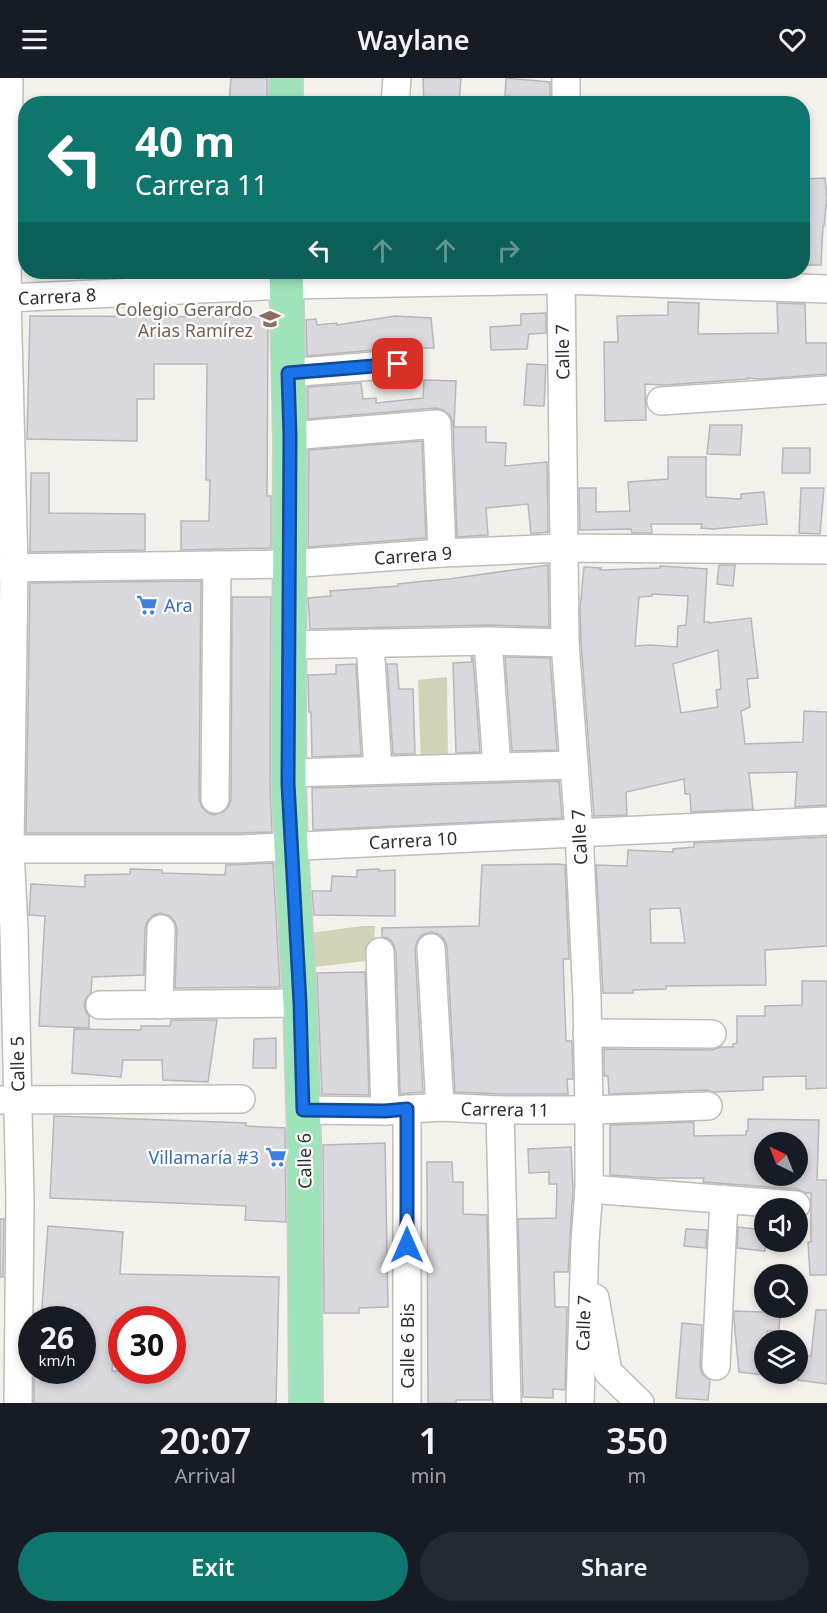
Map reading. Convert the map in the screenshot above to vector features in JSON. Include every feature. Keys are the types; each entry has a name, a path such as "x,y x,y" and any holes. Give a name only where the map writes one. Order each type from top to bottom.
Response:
{"main road":[{"path":"286,78 286,96"},
{"name":"Calle 6","path":"286,279 290,436 289,773 303,1110 306,1403"}],"street":[{"name":"Calle 5","path":"9,78 18,131 16,198 7,298 5,851 10,1200 18,1403"},
{"path":"396,96 397,78"},
{"path":"566,78 566,96"},
{"name":"Carrera 8","path":"7,298 272,279"},
{"name":"Calle 7","path":"561,279 565,643 579,832 589,1110 589,1189 585,1241 580,1403"},
{"name":"Carrera 8","path":"597,279 658,284 827,289"},
{"path":"288,373 398,364"},
{"path":"661,401 827,390"},
{"path":"290,436 437,424 442,553"},
{"name":"Carrera 9","path":"7,568 288,564 442,553 564,548 827,550"},
{"path":"215,799 217,565"},
{"path":"289,645 488,640 565,643"},
{"path":"488,640 497,768"},
{"path":"370,643 378,771"},
{"path":"289,773 574,765"},
{"name":"Carrera 10","path":"5,851 240,849 827,821"},
{"path":"159,1005 161,929"},
{"path":"431,948 440,1107"},
{"name":"Calle 6 Bis","path":"381,952 396,1110 407,1403"},
{"path":"100,1005 300,1003"},
{"path":"587,1033 712,1034"},
{"path":"9,1101 241,1099"},
{"name":"Carrera 11","path":"303,1110 396,1110 440,1107 589,1110 708,1106"},
{"path":"500,1110 507,1403"},
{"path":"589,1189 754,1202"},
{"path":"716,1366 724,1199"},
{"path":"585,1241 608,1372 640,1403"}],"green space":[{"path":"447,677 448,761 421,764 418,680"},
{"path":"375,926 373,960 316,967 308,955 310,933"}],"building":[{"path":"231,78 267,78 267,96 230,96"},
{"path":"423,78 461,78 460,96 424,96"},
{"path":"506,78 550,82 550,96 505,96"},
{"path":"825,178 827,198 821,265 810,265 810,179"},
{"path":"668,302 699,303 698,334 778,333 777,303 805,304 806,343 827,343 827,374 664,385 645,384 646,420 605,421 604,342 618,342 617,316 668,315"},
{"path":"546,313 546,333 529,334 527,349 491,350 490,327 521,325 521,314"},
{"path":"30,316 268,317 267,496 271,496 271,548 181,550 181,521 209,521 210,480 206,480 207,364 154,364 154,399 137,399 137,441 27,439"},
{"path":"395,316 431,318 434,348 397,348 307,356 306,320 316,319 317,325 337,323 337,325"},
{"path":"527,364 546,365 544,406 524,405"},
{"path":"424,380 456,381 454,427 486,427 486,442 506,443 505,466 547,462 548,532 531,534 528,504 486,508 488,535 457,537 453,423 450,415 443,410 436,408 308,419 308,387 361,383 363,399 376,398 376,403 423,398"},
{"path":"710,425 742,425 740,455 707,454"},
{"path":"422,441 426,538 308,547 309,450"},
{"path":"783,448 810,448 810,473 782,473"},
{"path":"668,457 706,457 706,497 741,499 741,494 764,492 767,524 713,529 701,528 702,524 651,524 652,533 632,533 631,529 580,530 579,488 596,488 596,512 630,511 628,482 668,479"},
{"path":"31,473 49,473 49,513 145,514 145,550 30,552"},
{"path":"801,488 824,488 820,534 799,533"},
{"path":"548,565 549,627 488,625 310,629 308,598 331,596 330,591 398,586 398,584"},
{"path":"719,565 735,565 733,586 717,584"},
{"path":"660,566 707,569 704,622 751,618 758,678 747,679 750,707 741,711 745,744 803,742 804,711 827,712 827,805 795,807 797,772 749,773 753,809 691,812 690,794 685,794 684,779 626,792 627,815 594,816 581,642 580,609 584,567 601,568 600,570 660,568","holes":["652,594 688,596 686,625 678,626 677,647 635,646 639,597 652,596","718,650 721,689 716,690 718,707 681,713 673,664"]},
{"path":"201,581 199,799 202,807 214,815 223,812 229,806 231,799 232,597 271,597 272,832 26,833 30,583"},
{"path":"471,657 473,657 480,752 456,753 453,663 472,662"},
{"path":"505,657 550,658 557,750 512,751"},
{"path":"356,664 361,755 312,757 308,675 336,674 336,665"},
{"path":"387,664 397,664 399,689 413,689 415,754 393,754"},
{"path":"559,781 562,818 313,830 312,788"},
{"path":"827,837 827,946 765,950 766,985 666,986 666,989 633,990 633,993 603,993 596,865 627,866 628,850 673,852 673,849 694,847 694,843","holes":["680,908 685,943 651,943 650,909"]},
{"path":"273,863 280,987 175,988 177,929 170,916 161,913 148,920 145,928 144,975 92,977 91,993 84,1005 89,1016 89,1028 39,1026 45,916 29,915 31,884 85,887 85,875 130,874 130,869 162,870 162,873 225,875 226,865"},
{"path":"482,865 565,865 569,959 563,959 566,1041 572,1041 573,1079 567,1079 568,1094 455,1092 447,947 444,939 431,932 422,935 415,949 423,1092 400,1094 396,952 393,943 388,938 382,937 382,928 479,926"},
{"path":"379,869 379,871 395,870 395,916 314,915 312,891 331,891 332,876 357,877 357,870"},
{"path":"365,972 369,1095 322,1094 317,973"},
{"path":"802,981 827,981 827,1088 806,1089 806,1076 763,1077 763,1090 609,1094 608,1076 604,1076 604,1049 712,1050 733,1047 733,1044 737,1043 737,1016 765,1016 765,1006 802,1005"},
{"path":"171,1020 217,1020 208,1082 163,1080 162,1060 123,1060 121,1077 72,1073 74,1029 141,1030 141,1026 170,1026"},
{"path":"276,1038 276,1068 253,1068 254,1039"},
{"path":"54,1116 246,1123 246,1126 285,1128 286,1222 245,1220 246,1206 50,1198"},
{"path":"748,1119 819,1120 817,1180 827,1180 827,1275 810,1275 808,1242 811,1242 811,1193 797,1189 757,1186 808,1186 808,1132 754,1132 754,1186 703,1182 704,1178 610,1175 610,1125 694,1122 694,1136 746,1135 748,1131"},
{"path":"385,1143 388,1307 359,1308 359,1313 324,1313 323,1145"},
{"path":"571,1147 573,1189 568,1272 554,1272 555,1307 567,1307 565,1390 553,1389 553,1398 523,1397 518,1219 556,1218 557,1184 549,1184 549,1172 529,1173 528,1149"},
{"path":"427,1162 452,1162 453,1182 463,1182 463,1214 487,1215 491,1400 428,1403"},
{"path":"0,1219 4,1219 3,1277 0,1277"},
{"path":"48,1226 123,1232 120,1274 279,1277 276,1403 34,1403 34,1384 96,1384 96,1306 42,1306"},
{"path":"738,1227 754,1229 754,1250 737,1248"},
{"path":"686,1229 707,1230 706,1248 684,1246"},
{"path":"816,1310 827,1310 827,1384 808,1381 808,1356 811,1356"},
{"path":"734,1311 754,1312 754,1318 780,1318 779,1330 754,1330 754,1374 739,1372"},
{"path":"682,1323 702,1325 700,1366 702,1374 710,1380 708,1400 676,1398"}],"place":[{"name":"Colegio Gerardo Arias Ramírez","path":"270,319"},
{"name":"Ara","path":"147,605"},
{"name":"Villamaría #3","path":"276,1157"}],"route":[{"path":"398,364 288,373 290,436 288,784 300,1003 303,1110 407,1109 407,1245"}]}
